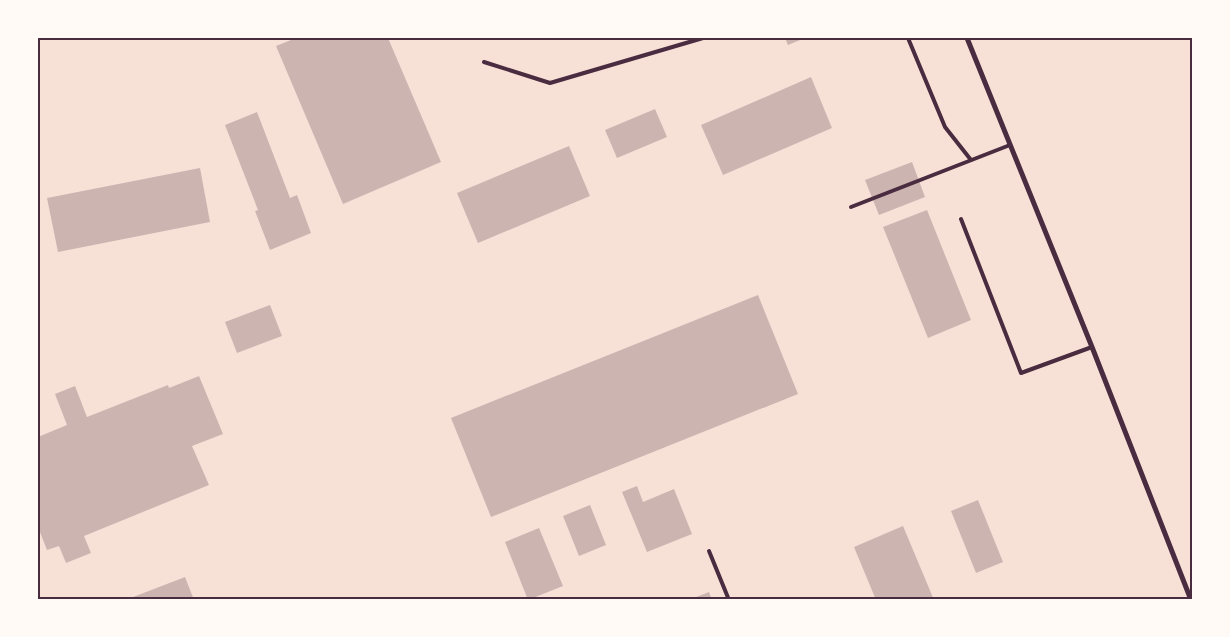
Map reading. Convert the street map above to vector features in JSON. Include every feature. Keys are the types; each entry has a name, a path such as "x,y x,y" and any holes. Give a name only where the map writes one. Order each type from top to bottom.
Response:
{"street":[{"path":"967,38 1092,347 1191,600"}],"lane":[{"path":"484,62 550,83 703,38"},
{"path":"908,38 945,127 971,160"},
{"path":"851,206 1010,145"},
{"path":"961,219 1021,373 1092,347"},
{"path":"709,551 729,600"}],"building":[{"path":"296,38 388,38 441,162 343,204 276,46"},
{"path":"785,38 805,38 788,45"},
{"path":"811,77 832,128 723,175 701,125"},
{"path":"655,109 667,137 617,158 605,130"},
{"path":"257,112 290,198 297,195 311,233 270,250 255,211 258,210 225,125"},
{"path":"569,146 590,196 478,243 457,193"},
{"path":"912,162 925,197 879,215 865,180"},
{"path":"200,168 210,222 58,252 47,198"},
{"path":"927,210 971,320 928,338 883,227"},
{"path":"758,295 798,394 491,517 451,418"},
{"path":"270,305 282,336 237,353 225,322"},
{"path":"199,376 223,434 192,446 209,485 84,536 91,553 66,563 59,546 47,550 38,527 38,437 67,425 55,394 75,386 87,417 168,385 169,388"},
{"path":"637,486 643,502 674,489 692,534 647,552 622,492"},
{"path":"978,500 1003,562 976,573 951,511"},
{"path":"590,505 606,545 579,556 563,516"},
{"path":"903,526 934,600 876,600 854,547"},
{"path":"539,528 563,586 528,600 505,542"},
{"path":"185,577 194,600 128,600 128,599"},
{"path":"709,592 712,600 691,600 691,599"}]}
